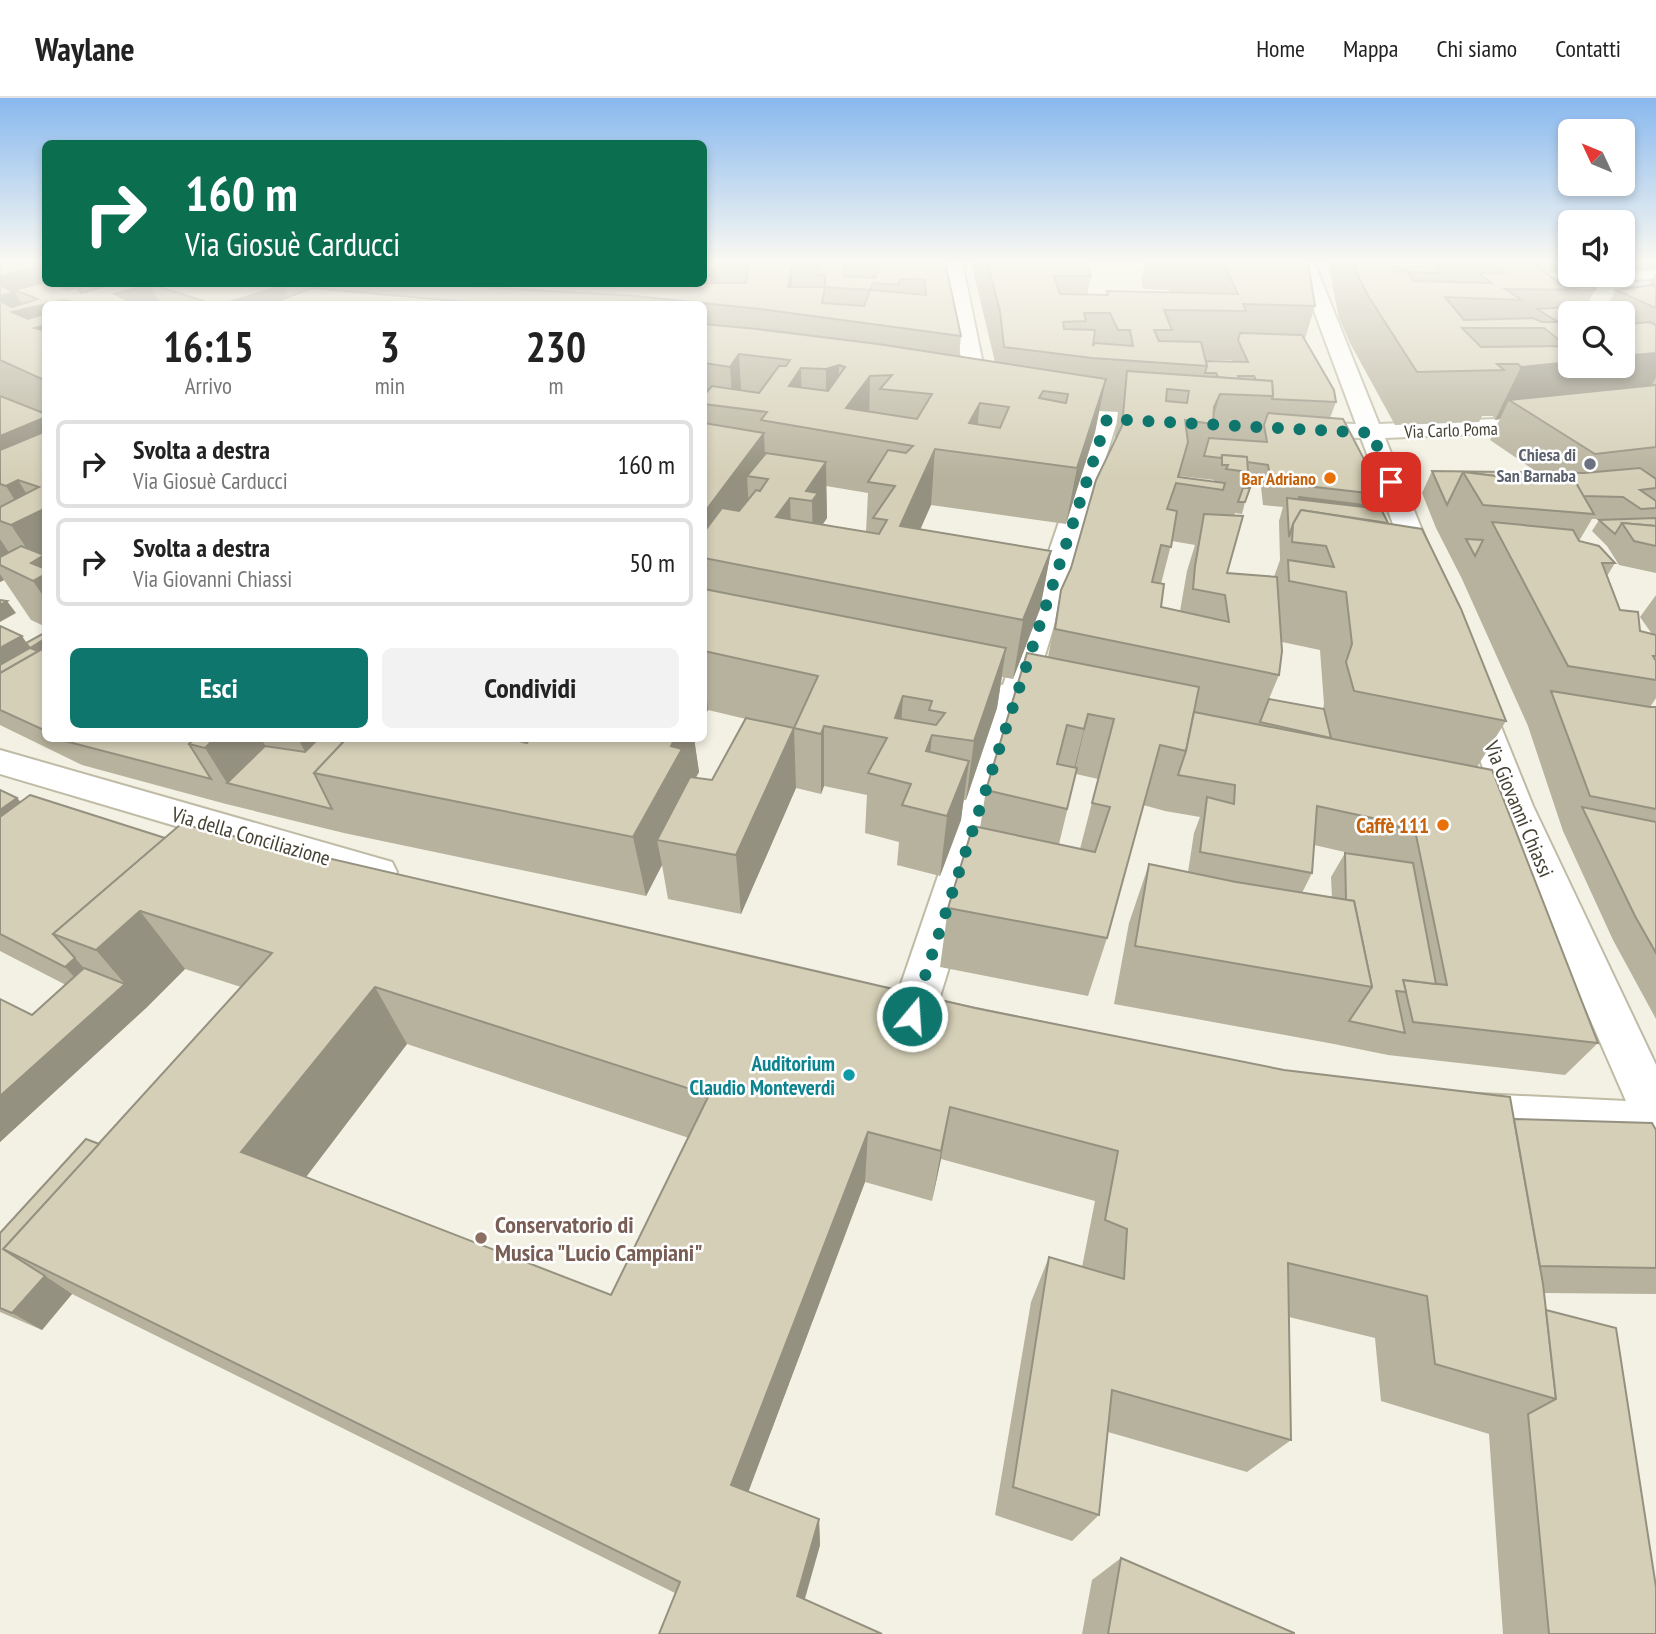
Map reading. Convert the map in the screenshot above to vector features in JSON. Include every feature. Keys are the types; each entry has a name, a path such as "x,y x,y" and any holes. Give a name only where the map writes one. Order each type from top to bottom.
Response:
{"street":[{"path":"967,334 980,403"},
{"path":"1338,334 1372,433 1436,600"},
{"path":"954,399 1005,406"},
{"path":"1030,410 1107,419 1186,423"},
{"path":"912,1016 1107,419"},
{"name":"Via Carlo Poma","path":"1278,428 1372,433 1483,430 1575,421"},
{"name":"Via Giovanni Chiassi","path":"1460,664 1514,806 1656,1115"},
{"path":"920,678 1094,714"},
{"name":"Via della Conciliazione","path":"0,762 413,881"},
{"path":"1480,799 1514,806"},
{"path":"872,1005 953,1023"},
{"path":"1421,1108 1448,1114 1656,1124"}],"building":[{"path":"0,334 42,334 42,379 0,360"},
{"path":"707,334 795,334 1106,379 1077,468 935,449 900,526 1051,551 1023,620 707,559 707,528 722,508 739,511 756,490 760,491 768,479 747,476 766,453 826,462 806,491 818,493 812,501 790,498 776,517 879,534 887,520 873,518 895,486 868,482 888,450 906,453 913,446 761,420 767,412 707,404 707,392 712,386 759,393 779,366 786,366 790,360 739,354 730,367 707,363","holes":["839,365 845,367 828,391 789,386 801,368 826,369","892,375 880,389 932,394 917,419 846,408 870,376","1043,391 1068,394 1066,403 1039,398","980,403 1009,407 1000,428 969,423"]},
{"path":"1003,334 1095,334 1093,346 1095,343 1133,346 1131,334 1156,334 1159,341 1201,342 1207,366 1092,358 1004,347"},
{"path":"1240,334 1302,335 1334,390 1336,402 1272,399 1272,381 1256,380 1254,376 1238,376 1239,379 1205,373 1206,361 1248,362 1238,340"},
{"path":"1392,334 1468,334 1481,347 1558,346 1558,363 1521,367 1518,364 1497,364 1504,370 1417,372"},
{"path":"1635,334 1656,334 1656,353 1635,355"},
{"path":"1127,371 1272,381 1273,396 1220,394 1214,407 1213,424 1185,420 1188,442 1178,477 1225,483 1223,490 1176,483 1167,509 1177,511 1171,547 1161,545 1152,582 1164,584 1161,607 1229,622 1225,595 1193,589 1195,566 1204,514 1243,516 1227,573 1277,577 1282,651 1279,675 1055,629 1061,590 1071,568 1096,480 1122,426","holes":["1167,389 1189,391 1187,403 1166,401"]},
{"path":"1656,385 1656,447 1595,454 1509,400"},
{"path":"0,396 42,412 42,419 0,436"},
{"path":"1268,413 1343,419 1367,465 1377,494 1271,482 1268,465 1247,462 1247,457 1204,456 1209,438 1267,442 1264,425"},
{"path":"707,424 764,433 707,509"},
{"path":"42,433 42,510 11,525 0,521 0,507 39,487 18,480 6,486 0,484 0,450"},
{"path":"1222,455 1247,457 1248,472 1226,469 1228,465 1222,465"},
{"path":"1640,468 1656,479 1656,488 1640,490 1656,501 1656,508 1641,509 1623,497 1583,496 1576,483 1463,472 1447,505 1432,471 1584,473"},
{"path":"1463,472 1576,483 1594,514 1483,505"},
{"path":"1243,488 1250,488 1245,502 1238,502"},
{"path":"1287,498 1381,509 1388,523 1301,510 1289,537"},
{"path":"1299,499 1372,506 1373,508"},
{"path":"1301,510 1422,529 1461,609 1506,721 1354,691 1346,662 1352,644 1346,592 1289,581 1288,560 1334,567 1326,546 1292,542 1293,524"},
{"path":"1656,518 1656,526 1622,523 1615,534 1599,520"},
{"path":"1492,522 1573,530 1579,541 1599,546 1615,563 1602,563 1620,610 1638,612 1640,631 1656,635 1656,656 1653,656 1656,661 1656,680 1568,666"},
{"path":"1622,523 1656,526 1656,546 1634,541"},
{"path":"1466,539 1483,540 1475,556"},
{"path":"21,546 42,554 31,563 42,567 42,576 33,581 0,565 0,557"},
{"path":"707,590 1006,648 974,741 932,735 926,751 969,761 947,816 902,805 911,784 868,773 887,738 824,726 821,734 794,728 818,676 707,652","holes":["903,696 932,701 929,710 945,713 936,725 895,718"]},
{"path":"0,626 22,636 0,648"},
{"path":"42,634 42,640 30,648 26,643"},
{"path":"30,648 38,651 0,673 0,665"},
{"path":"42,649 42,729 0,710 0,673"},
{"path":"1027,653 1199,687 1186,751 1160,745 1107,938 948,908 973,826 1095,852 1110,807 1092,803 1114,719 1088,714 1084,729 1067,725 1057,764 1077,768 1067,809 986,790"},
{"path":"1551,691 1656,707 1656,809 1590,796"},
{"path":"1269,699 1324,709 1331,738 1260,722"},
{"path":"1194,712 1492,770 1598,1043 1413,1022 1403,980 1447,985 1416,835 1386,821 1317,806 1312,873 1200,852 1207,797 1234,804 1235,785 1178,775"},
{"path":"746,718 794,728 736,855 657,840 690,777 712,780"},
{"path":"69,742 191,742 189,744 211,779"},
{"path":"191,742 211,742 205,748 189,744"},
{"path":"315,742 343,742 314,773 332,809 227,783 265,746 305,752"},
{"path":"343,742 673,742 671,746 682,749 633,837 314,773"},
{"path":"0,790 17,798 0,810"},
{"path":"30,795 165,838 53,934 75,958 65,967 0,934 0,817"},
{"path":"1582,807 1656,822 1656,953 1635,916"},
{"path":"181,824 975,1008 1284,1070 1510,1097 1543,1284 1556,1399 1435,1364 1427,1296 1288,1263 1291,1440 1112,1390 1099,1515 1013,1487 1049,1257 1124,1279 1127,1229 1105,1220 1118,1151 950,1107 941,1151 868,1132 731,1485 819,1519 797,1596 882,1634 659,1634 680,1582 3,1249 272,953 140,911 96,950 53,934","holes":["375,987 709,1095 611,1295 241,1152"]},
{"path":"1345,853 1413,863 1436,984 1403,980 1406,992 1396,991 1405,1033 1349,1021 1372,987 1354,901 1346,900"},
{"path":"1149,864 1236,882 1354,901 1372,987 1135,946"},
{"path":"84,968 125,984 0,1096 0,999 32,1015"},
{"path":"1514,1119 1652,1123 1656,1130 1656,1268 1540,1266"},
{"path":"86,1139 99,1144 3,1249 45,1276 12,1313 0,1308 0,1233"},
{"path":"1546,1310 1616,1328 1656,1587 1656,1634 1549,1634 1528,1414 1556,1399"},
{"path":"1121,1558 1294,1633 1294,1634 1108,1634"}],"place":[{"name":"Chiesa di San Barnaba","path":"1590,464"},
{"name":"Bar Adriano","path":"1330,478"},
{"name":"Caffè 111","path":"1443,825"},
{"name":"Auditorium Claudio Monteverdi","path":"849,1075"},
{"name":"Conservatorio di Musica \"Lucio Campiani\"","path":"481,1238"}],"route":[{"path":"912,1016 1107,419 1372,433 1391,482"}]}
